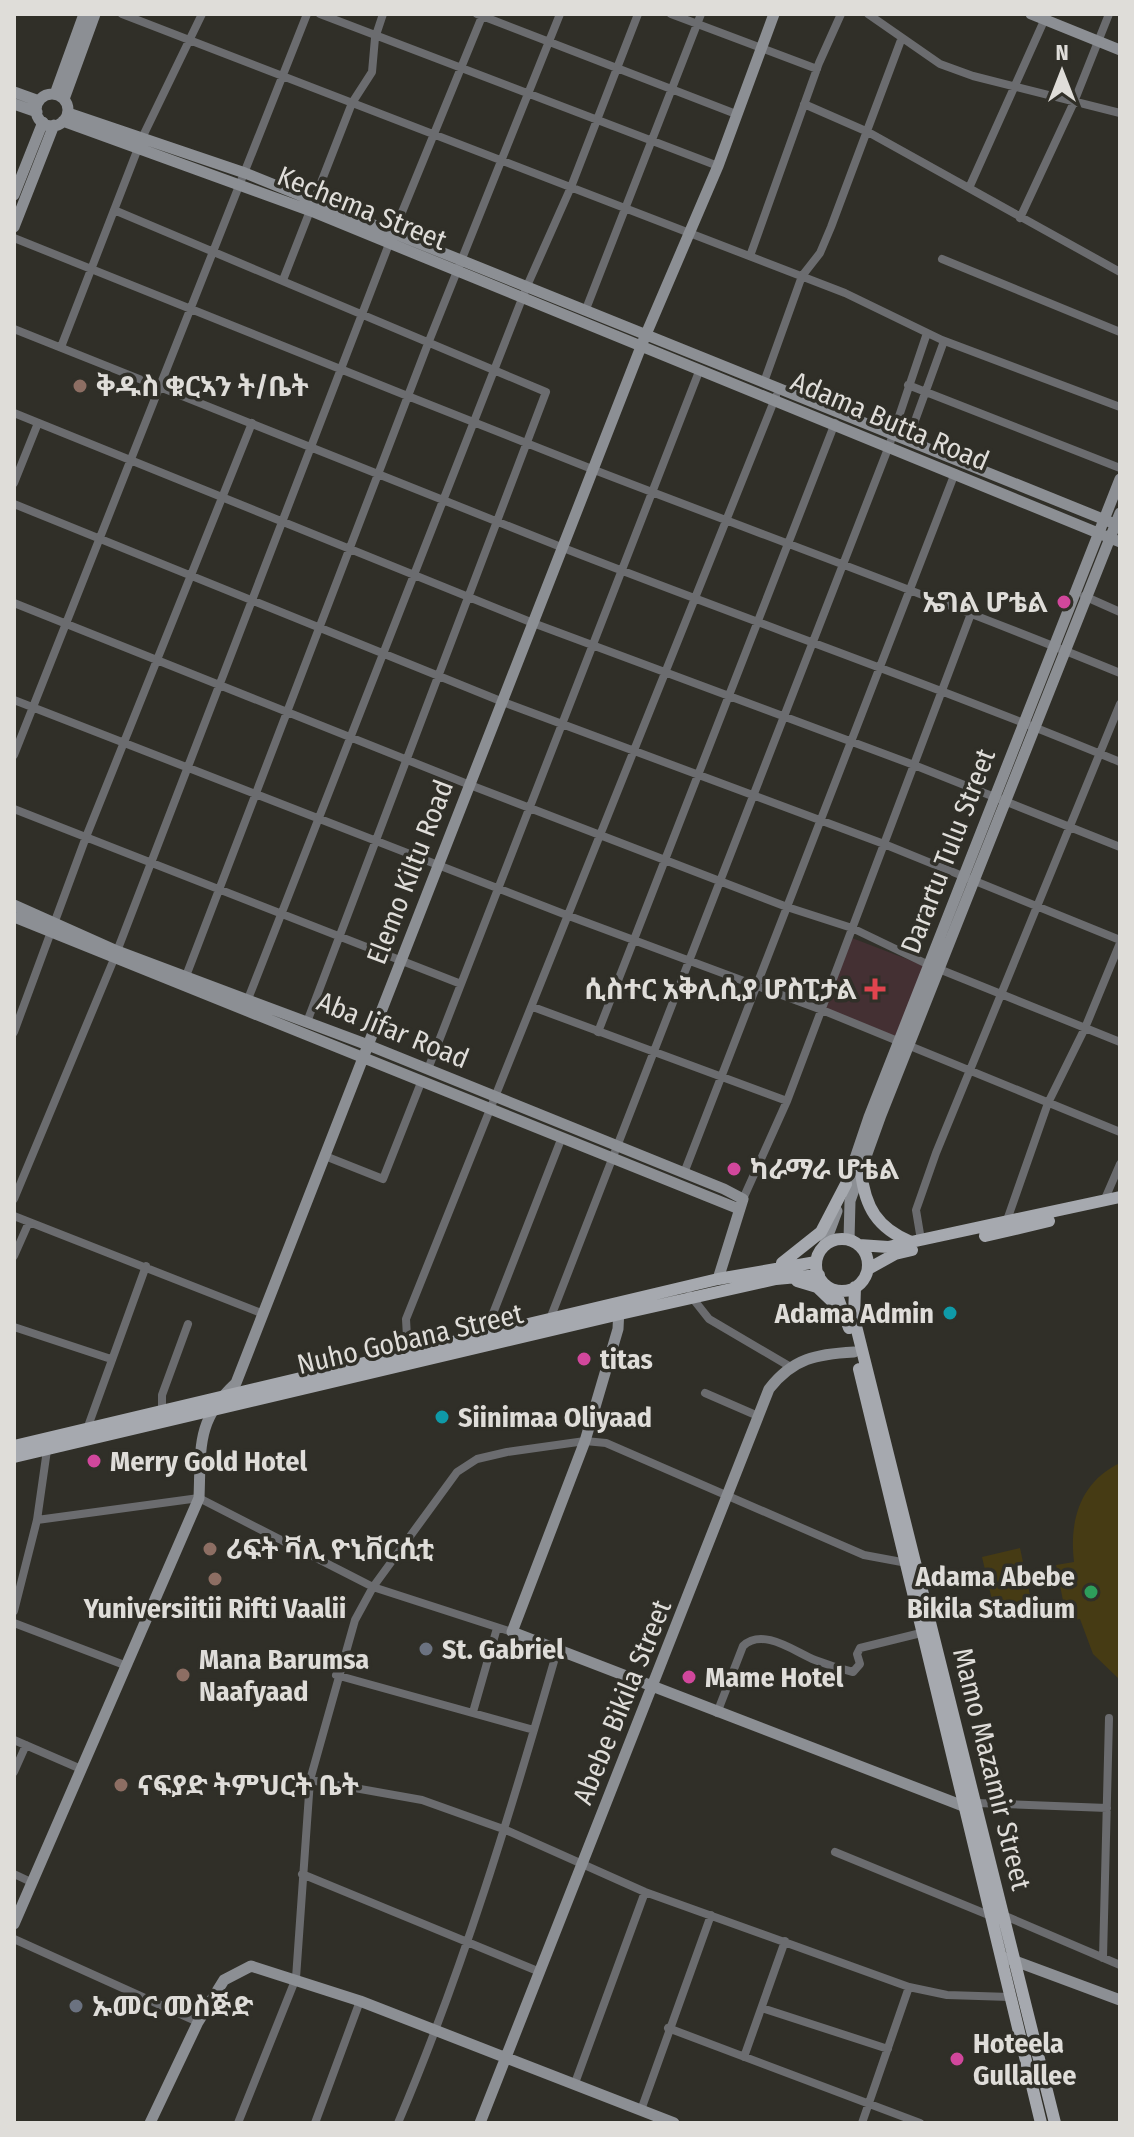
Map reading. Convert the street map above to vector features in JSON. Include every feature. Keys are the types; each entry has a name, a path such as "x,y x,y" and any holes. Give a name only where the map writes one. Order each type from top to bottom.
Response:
{"main road":[{"path":"861,1172 864,1196 871,1214 894,1235 916,1241"},
{"path":"776,1266 798,1253 821,1232 846,1184"},
{"path":"1120,1197 1006,1227 895,1254 868,1269 855,1287 835,1290 819,1275 816,1262 824,1246 836,1240 877,1248 1006,1227 1120,1205"},
{"path":"854,1242 865,1252 868,1269"},
{"path":"786,1278 817,1287 850,1317 870,1280 895,1254"},
{"name":"Nuho Gobana Street","path":"690,1293 718,1279 776,1266 816,1262"},
{"name":"Nuho Gobana Street","path":"14,1446 85,1436 619,1308 690,1293 819,1275"},
{"name":"Mamo Mazamir Street","path":"855,1287 850,1317 854,1352 862,1365"},
{"name":"Mamo Mazamir Street","path":"835,1290 850,1317 974,1808 997,1915 1014,1961 1055,2123"},
{"name":"Nuho Gobana Street","path":"409,1359 550,1320 619,1308"},
{"name":"Nuho Gobana Street","path":"14,1457 47,1450 162,1411 215,1404"},
{"name":"Mamo Mazamir Street","path":"997,1915 999,1955 1041,2123"}],"street":[{"path":"14,227 60,97 84,14"},
{"path":"14,195 95,14"},
{"path":"122,14 802,276 845,293 944,341 1120,407"},
{"path":"61,347 141,142 202,14"},
{"path":"14,755 307,14"},
{"path":"320,14 375,38 718,166"},
{"path":"283,280 352,103 372,72 375,38 383,14"},
{"path":"186,976 408,395 560,14"},
{"path":"248,999 525,291 571,187 638,14"},
{"path":"671,14 817,69"},
{"path":"586,309 701,14"},
{"name":"Elemo Kiltu Road","path":"199,1498 202,1435 215,1404 236,1383 644,340 718,166 774,14"},
{"path":"750,256 817,69 841,14"},
{"path":"868,14 901,40 940,64 1015,87 1120,113"},
{"path":"1031,14 1046,17 1120,50"},
{"path":"1020,218 1074,102 1109,14"},
{"path":"14,1199 116,955 481,15 736,114"},
{"path":"969,188 1046,17"},
{"path":"764,382 802,276 820,253 901,40"},
{"path":"14,92 51,116"},
{"path":"14,104 51,116"},
{"path":"804,104 868,132 1120,272"},
{"name":"Kechema Street","path":"51,116 245,173 313,206 644,340"},
{"name":"Kechema Street","path":"141,142 239,185 313,206"},
{"path":"114,210 546,392 307,1022"},
{"path":"14,238 652,492 910,591 972,611 1120,673"},
{"path":"942,259 1120,332"},
{"name":"Kechema Street","path":"525,291 586,309 644,340"},
{"path":"14,329 563,548 879,669 942,690 1120,762"},
{"path":"550,1320 889,446 927,333"},
{"name":"Adama Butta Road","path":"644,340 700,369 891,433 1113,528"},
{"name":"Adama Butta Road","path":"644,340 764,382 777,393 835,423 955,473 1113,528"},
{"path":"908,440 944,341"},
{"path":"325,1156 383,1179 700,369"},
{"path":"908,385 1120,468"},
{"path":"409,1359 406,1319 777,393"},
{"path":"14,413 533,623 850,744 914,765 1120,847"},
{"path":"14,483 38,423"},
{"path":"14,1032 50,928 252,423"},
{"path":"598,1032 835,423"},
{"path":"684,1173 955,473"},
{"name":"Darartu Tulu Street","path":"824,1246 846,1184 935,967 975,883 1001,799 1081,595 1113,528 1120,479"},
{"path":"14,504 503,702 819,823 884,844 1120,941 1085,1028 1048,1103 1006,1227"},
{"path":"1081,595 1120,612"},
{"path":"14,603 601,836 787,907 852,928 935,967 1120,1042"},
{"path":"718,1279 741,1204 787,1101 972,611"},
{"path":"14,700 633,941 822,1010 1120,1132"},
{"path":"916,1241 916,1210 1120,704"},
{"name":"Darartu Tulu Street","path":"935,967 963,878 1001,799"},
{"path":"14,809 461,984"},
{"name":"Aba Jifar Road","path":"14,905 50,928"},
{"name":"Aba Jifar Road","path":"14,917 50,928 366,1050 741,1204"},
{"name":"Aba Jifar Road","path":"116,955 248,999 366,1050"},
{"path":"533,1007 720,1079 787,1101"},
{"name":"Darartu Tulu Street","path":"854,1242 850,1201 904,1045"},
{"name":"Aba Jifar Road","path":"495,1103 562,1137 684,1173 741,1204"},
{"path":"485,1336 562,1137"},
{"path":"1104,1201 1120,1164"},
{"path":"14,1216 261,1313"},
{"path":"14,1256 29,1222"},
{"path":"85,1436 146,1266"},
{"path":"690,1293 709,1319 728,1333 789,1366 799,1360 824,1354 854,1352"},
{"path":"512,1632 585,1441 619,1308"},
{"path":"162,1411 162,1395 188,1324"},
{"path":"14,1327 111,1359"},
{"name":"Abebe Bikila Street","path":"480,2123 654,1688 769,1389 789,1366"},
{"path":"705,1393 758,1416"},
{"path":"238,2123 296,1978 310,1780 336,1675 355,1620 373,1587 457,1472 477,1459 585,1441 606,1443 864,1555 910,1562"},
{"path":"14,1611 37,1520 47,1450"},
{"path":"37,1520 199,1498 373,1587 512,1632 717,1713 974,1808 1107,1808"},
{"path":"14,1924 199,1498"},
{"path":"14,1623 127,1666"},
{"path":"473,1712 497,1628"},
{"path":"717,1713 743,1646 750,1639 759,1638 793,1648 814,1660 853,1672 860,1664 857,1654 860,1648 928,1630"},
{"path":"398,2123 436,2032 506,1830 557,1651"},
{"path":"336,1675 534,1730"},
{"path":"1103,1958 1109,1718"},
{"path":"14,1740 81,1769"},
{"path":"14,1772 26,1745"},
{"path":"310,1780 422,1800 506,1830 645,1892 909,1987 947,1995 1010,1997"},
{"path":"835,1852 1120,1965"},
{"path":"14,1874 31,1882"},
{"path":"302,1874 540,1972"},
{"path":"575,2083 645,1892"},
{"path":"641,2110 711,1915"},
{"path":"14,1939 198,2022"},
{"path":"744,2057 785,1941"},
{"path":"999,1955 1120,2000"},
{"path":"150,2123 198,2022 224,1980 237,1970 251,1966 360,2001 674,2123"},
{"path":"862,2123 909,1987"},
{"path":"315,2123 360,2001"},
{"path":"762,2008 888,2049"},
{"path":"668,2028 920,2123"}],"shaded area":[{"name":"ሲስተር አቅሊሲያ ሆስፒታል","path":"852,938 925,966 897,1038 824,1011"},
{"name":"Adama Abebe Bikila Stadium","path":"1120,1463 1120,1680 1093,1654 1080,1619 1067,1621 1056,1565 1074,1562 1073,1532 1080,1504 1095,1481"},
{"path":"1020,1548 1033,1609 996,1617 982,1557"}],"place":[{"name":"ቅዱስ ቁርኣን ት/ቤት","path":"80,386"},
{"name":"ኤግል ሆቴል","path":"1064,602"},
{"name":"ሲስተር አቅሊሲያ ሆስፒታል","path":"875,989"},
{"name":"ካራማራ ሆቴል","path":"734,1169"},
{"name":"Adama Admin","path":"950,1313"},
{"name":"titas","path":"584,1359"},
{"name":"Siinimaa Oliyaad","path":"442,1417"},
{"name":"Merry Gold Hotel","path":"94,1461"},
{"name":"ሪፍት ቫሊ ዮኒቨርሲቲ","path":"210,1549"},
{"name":"Yuniversiitii Rifti Vaalii","path":"215,1579"},
{"name":"Adama Abebe Bikila Stadium","path":"1091,1592"},
{"name":"St. Gabriel","path":"426,1649"},
{"name":"Mana Barumsa Naafyaad","path":"183,1675"},
{"name":"Mame Hotel","path":"689,1677"},
{"name":"ናፍያድ ትምህርት ቤት","path":"121,1785"},
{"name":"ኡመር መስጅድ","path":"76,2006"},
{"name":"Hoteela Gullallee","path":"957,2059"}]}
